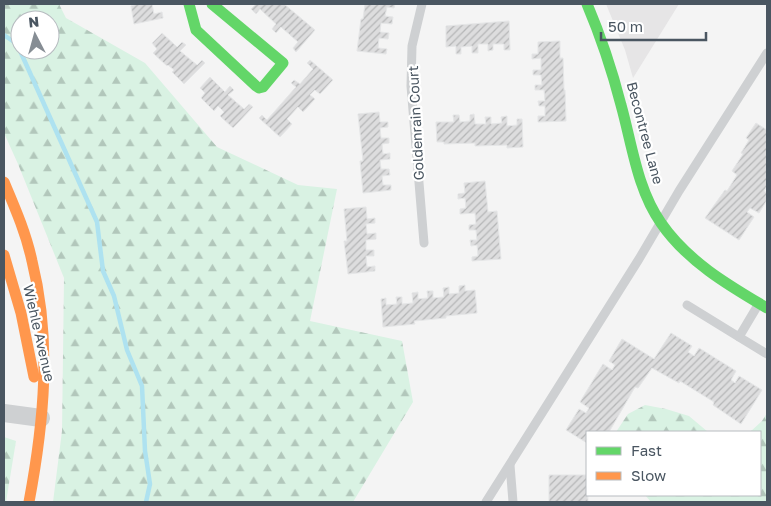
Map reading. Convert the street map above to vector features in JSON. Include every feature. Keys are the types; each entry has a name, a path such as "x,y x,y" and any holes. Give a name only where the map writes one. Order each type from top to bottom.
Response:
{"street":[{"path":"189,4 196,30 256,86 259,88 263,87 283,63 212,4"},
{"name":"Becontree Lane","path":"588,4 612,69 640,180 648,201 661,223 685,252 706,270 763,306"},
{"name":"Wiehle Avenue","path":"4,182 29,245 41,300 45,345 41,418 29,502"},
{"name":"Wiehle Avenue","path":"4,255 21,313 41,418"},
{"path":"4,413 41,418"}],"lane":[{"name":"Goldenrain Court","path":"422,4 412,46 410,86 424,243"},
{"path":"486,502 767,53"},
{"path":"688,305 767,354"},
{"path":"739,337 763,306"},
{"path":"510,465 513,502"}],"shaded area":[{"path":"606,4 679,4 633,78 625,50"}],"green space":[{"path":"4,4 59,4 66,18 145,63 217,147 298,185 337,189 310,321 402,341 413,402 353,502 53,502 62,431 64,278 4,133"},
{"path":"645,405 666,409 689,416 707,431 617,431 628,414"},
{"path":"767,413 767,502 651,502 646,496 761,496 761,431 751,431 762,421"},
{"path":"4,437 16,441 6,502 4,502"}],"building":[{"path":"152,4 154,14 162,12 163,18 134,24 131,6"},
{"path":"253,4 284,4 315,30 296,52 293,48 298,42 281,27 276,33 272,29 276,24 260,9 256,14 251,9 255,5"},
{"path":"365,4 395,4 394,8 387,7 385,16 393,17 392,24 381,23 380,32 389,33 388,39 379,38 378,48 387,49 386,54 357,51"},
{"path":"509,21 510,50 504,50 504,44 493,44 493,50 488,51 488,44 478,44 478,53 472,53 472,46 461,47 461,54 456,54 456,46 446,47 446,26"},
{"path":"162,33 177,47 182,42 186,45 180,51 197,65 202,60 205,63 184,84 172,72 174,70 153,53 157,49 152,43"},
{"path":"560,41 560,58 563,58 566,121 538,122 538,116 545,116 545,106 539,106 538,101 545,101 544,90 535,90 535,85 542,85 541,75 533,75 533,70 541,70 541,58 532,59 532,54 538,54 538,42"},
{"path":"310,60 333,80 320,94 315,90 310,95 315,99 303,112 298,107 287,119 292,124 280,137 259,118 262,115 267,120 296,87 291,83 294,80 300,84 313,69 307,63"},
{"path":"210,77 225,92 230,86 234,90 228,95 244,109 249,104 253,107 233,128 220,116 224,112 218,106 214,111 201,98 205,93 200,88"},
{"path":"379,112 380,122 388,122 388,127 380,128 381,138 389,138 389,143 382,144 383,154 390,153 390,159 380,160 381,169 389,169 390,175 382,176 383,185 391,185 391,190 363,193 360,161 363,161 358,114"},
{"path":"474,114 475,124 486,124 485,117 491,117 491,124 502,123 501,117 507,116 507,126 517,125 517,119 522,119 523,147 507,148 507,145 475,146 475,143 444,144 444,142 437,142 436,122 454,122 453,115 459,115 460,122 470,121 470,115"},
{"path":"756,123 767,130 767,186 764,191 767,193 767,200 759,213 750,208 747,212 754,217 739,240 705,218 725,190 727,191 737,175 732,171 749,140 746,138"},
{"path":"485,181 488,212 497,211 501,259 472,261 472,257 478,256 477,245 471,246 470,240 477,240 476,230 469,230 469,225 476,224 475,213 460,214 460,209 466,208 465,198 458,199 458,194 465,193 464,183"},
{"path":"366,207 367,219 375,218 375,223 366,224 367,234 376,233 376,239 366,240 366,250 374,250 374,256 366,256 367,267 375,266 375,271 348,274 344,241 347,241 344,209"},
{"path":"465,285 465,291 475,290 477,313 414,321 415,324 383,327 381,299 386,298 386,305 397,304 396,297 402,297 402,304 413,303 412,293 418,292 418,299 428,298 427,291 433,291 433,298 444,297 443,288 449,287 449,294 459,293 459,286"},
{"path":"671,333 692,346 688,352 694,356 699,348 736,371 731,380 735,383 739,376 762,390 741,424 713,405 714,402 680,381 679,383 652,368 638,388 635,387 610,431 586,431 586,442 566,430 579,409 586,413 589,408 580,402 603,364 612,370 615,365 609,361 622,339 654,359"},
{"path":"549,475 586,475 586,496 588,496 588,502 549,502"}],"waterway":[{"path":"4,35 17,44 97,222 103,271 114,296 127,350 142,386 145,451 150,484 146,502"}],"traffic: fast":[{"path":"189,4 196,30 256,86 259,88 263,87 283,63 212,4"},
{"path":"587,4 610,66 636,166 653,210 671,237 696,261 723,281 767,308"}],"traffic: slow":[{"path":"4,182 30,251 42,321 44,351 42,412 29,502"},
{"path":"4,255 21,313 34,377"}]}
